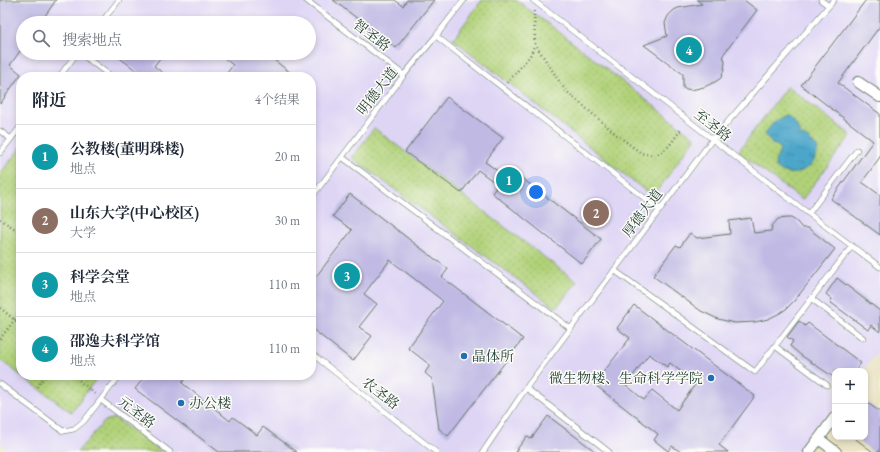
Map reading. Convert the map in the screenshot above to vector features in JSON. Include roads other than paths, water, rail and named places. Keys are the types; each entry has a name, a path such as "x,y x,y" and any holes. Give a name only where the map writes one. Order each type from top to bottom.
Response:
{"street":[{"path":"858,82 880,97"},
{"path":"809,452 832,420"},
{"path":"819,439 836,452"}],"lane":[{"path":"106,16 119,0"},
{"name":"智圣路","path":"306,0 404,75"},
{"name":"明德大道","path":"316,191 404,75 464,0"},
{"name":"至圣路","path":"533,0 712,140 880,267"},
{"path":"821,0 829,6"},
{"name":"厚德大道","path":"483,452 526,388 712,140 834,0"},
{"path":"436,36 660,210"},
{"path":"63,72 72,60"},
{"path":"89,60 105,72"},
{"path":"0,130 11,139"},
{"path":"0,153 16,132"},
{"path":"809,213 857,150"},
{"path":"342,157 571,329"},
{"path":"614,270 755,372 852,246"},
{"path":"812,299 863,338"},
{"path":"775,346 827,385"},
{"name":"农圣路","path":"316,357 436,452"},
{"path":"0,384 63,431 74,429 84,421 116,380"},
{"path":"526,388 609,452"},
{"name":"元圣路","path":"101,400 170,452"}],"water":[{"path":"787,115 795,123 801,135 807,138 818,148 812,164 798,173 787,173 776,168 775,162 780,151 779,146 772,144 765,134 774,122"}],"place":[{"name":"邵逸夫科学馆","path":"689,50"},
{"name":"公教楼(董明珠楼)","path":"509,180"},
{"name":"山东大学(中心校区)","path":"596,213"},
{"name":"科学会堂","path":"347,276"},
{"name":"晶体所","path":"464,356"},
{"name":"微生物楼、生命科学学院","path":"711,378"},
{"name":"办公楼","path":"181,403"}]}
